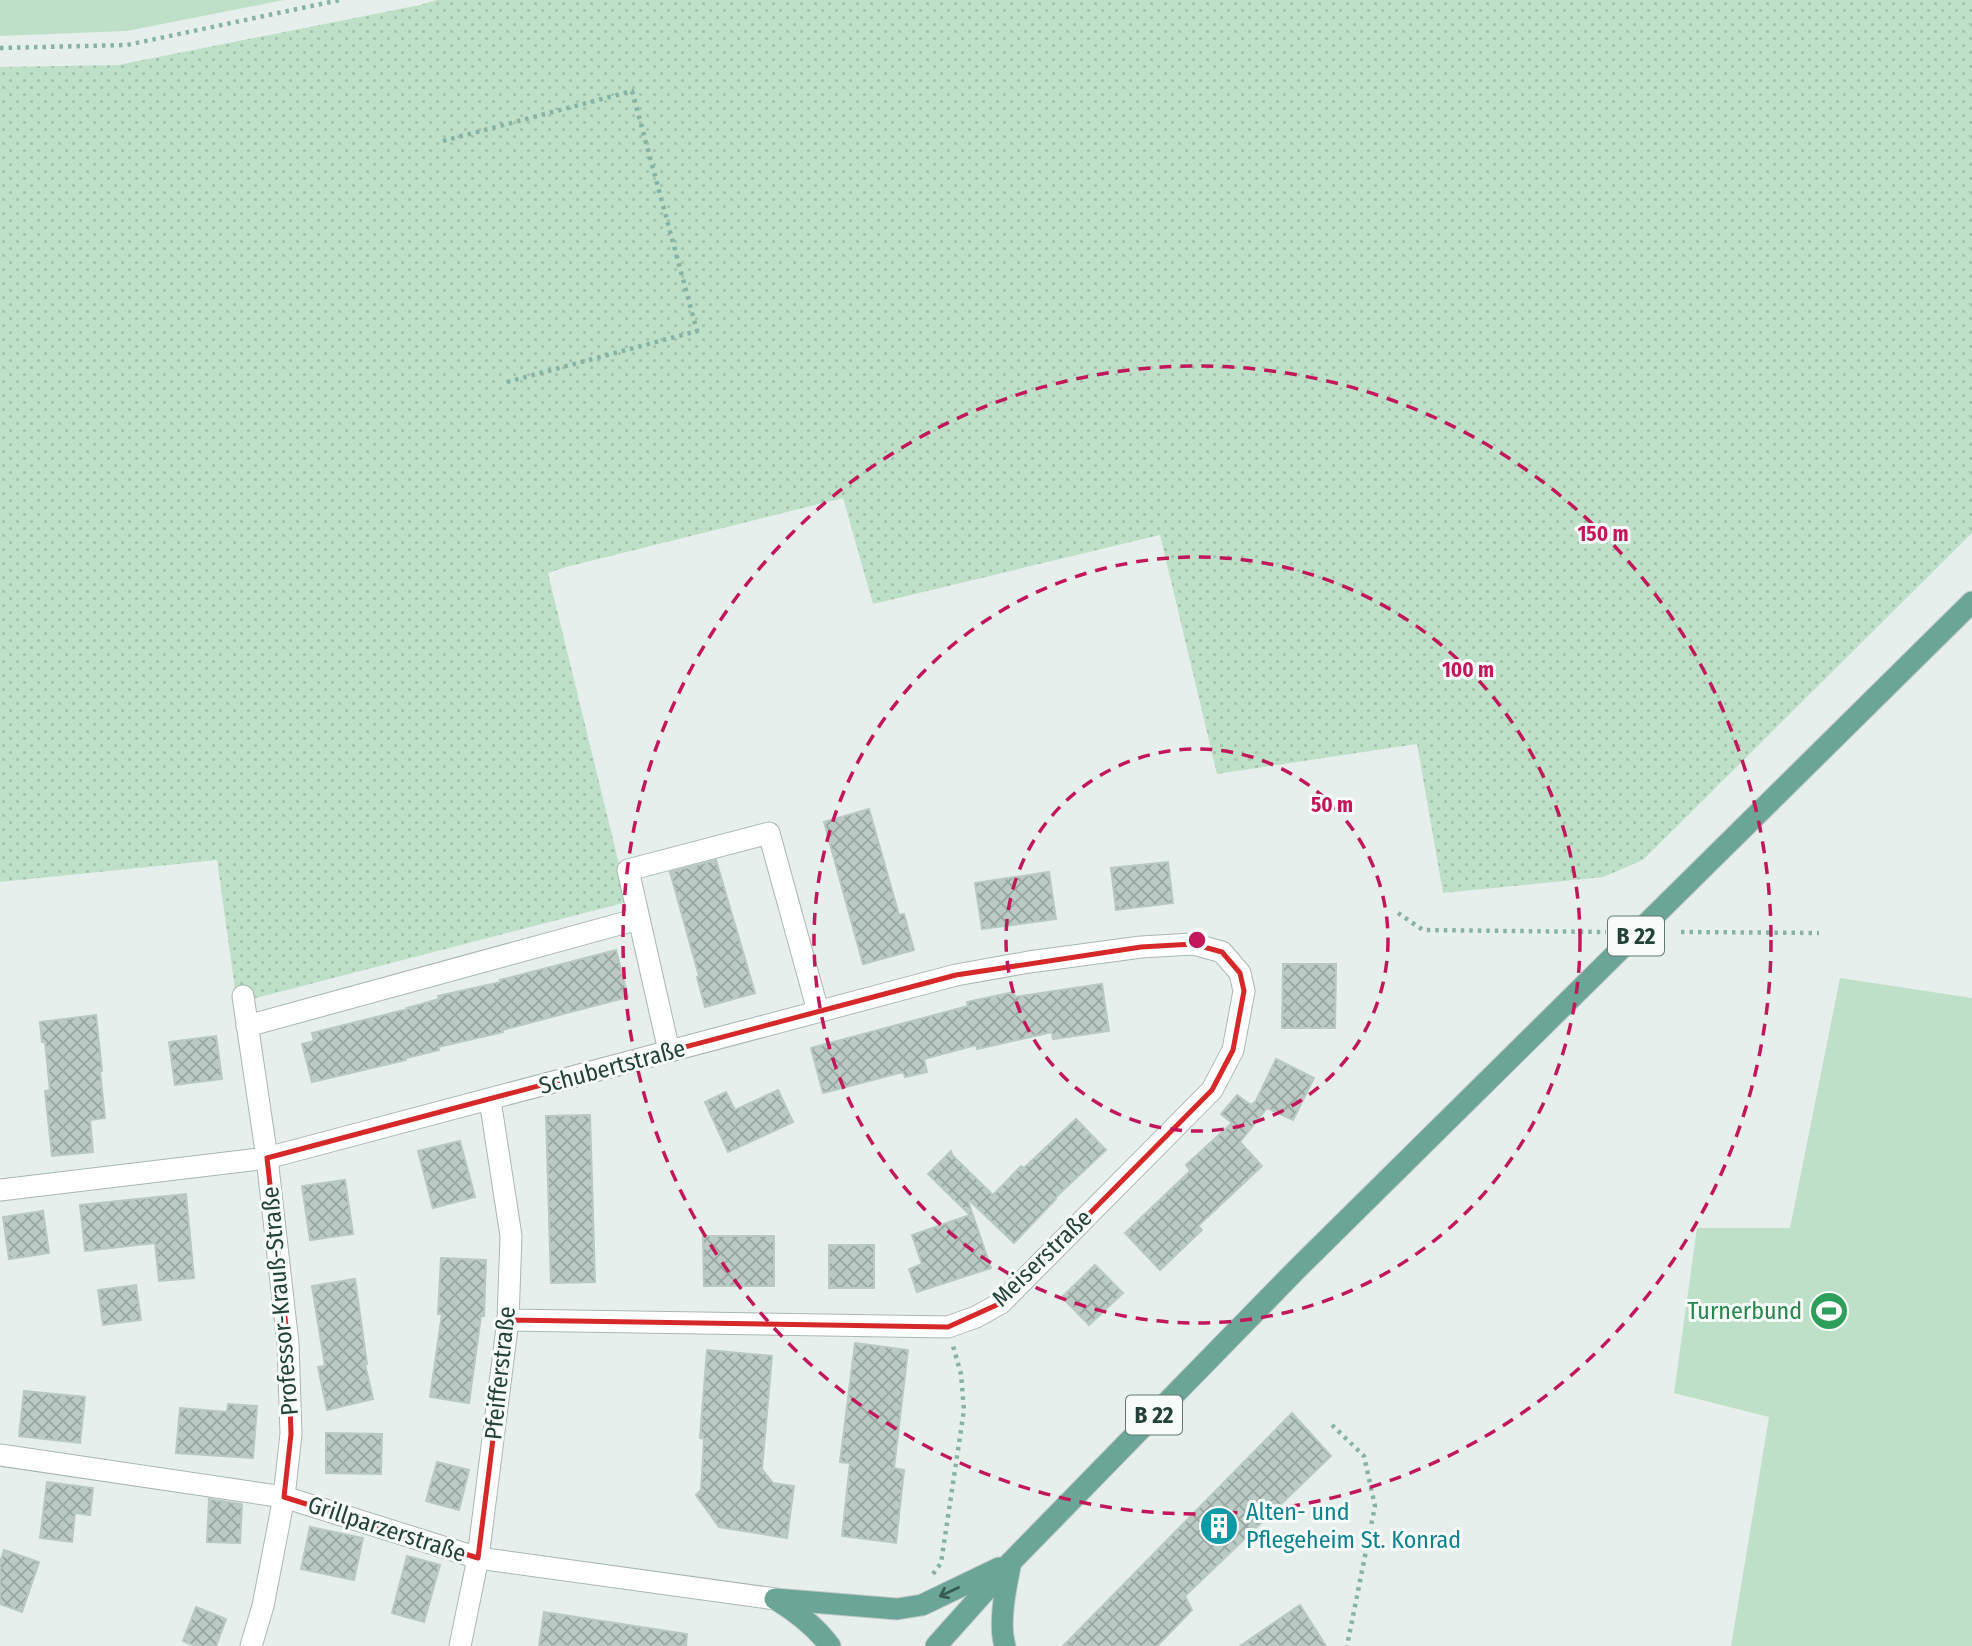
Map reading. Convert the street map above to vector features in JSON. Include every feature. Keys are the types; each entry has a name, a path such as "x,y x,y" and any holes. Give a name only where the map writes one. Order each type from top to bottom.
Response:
{"main road":[{"name":"B 22","path":"936,1646 1011,1562 1308,1259 1972,602"},
{"path":"775,1599 897,1609 922,1605 1011,1562"},
{"path":"1006,1646 1002,1636 1011,1562"},
{"path":"775,1599 816,1628 830,1646"}],"street":[{"path":"669,1051 628,870 769,833 818,1011"},
{"path":"247,1026 638,919"},
{"name":"Schubertstraße","path":"0,1190 267,1158 956,975 1141,947 1193,944 1222,952"},
{"name":"Meiserstraße","path":"508,1320 948,1327 976,1317 1001,1303 1212,1090 1233,1050 1244,991 1240,973 1222,952"},
{"name":"Professor-Krauß-Straße","path":"243,996 267,1158 288,1344 291,1434 284,1497 263,1606 251,1646"},
{"name":"Pfeifferstraße","path":"460,1646 478,1558 508,1320 511,1236 490,1100"},
{"name":"Grillparzerstraße","path":"0,1455 284,1497 478,1558 775,1599"}],"path":[{"path":"0,48 127,45 340,0"},
{"path":"443,141 632,91 697,331 507,383"},
{"path":"1398,913 1423,930 1611,932"},
{"path":"1681,932 1819,933"},
{"path":"930,1578 941,1563 964,1410 961,1374 948,1327"},
{"path":"1332,1425 1364,1456 1375,1506 1347,1646"}],"highlighted area":[{"path":"1193,944 1222,952 1240,973 1244,991 1233,1050 1212,1090 1001,1303 948,1327 508,1320 478,1558 284,1497 291,1434 288,1344 267,1158 956,975 1141,947"}],"green space":[{"path":"0,0 284,0 127,31 0,36"},
{"path":"437,0 1972,0 1972,533 1643,860 1603,877 1443,893 1417,744 1217,774 1160,535 873,604 843,498 566,567 548,573 627,902 237,1003 217,860 0,882 0,67 118,65"},
{"name":"Turnerbund","path":"1840,978 1972,998 1972,1646 1731,1646 1769,1417 1674,1393 1697,1228 1790,1228"}],"building":[{"path":"869,809 899,915 904,914 914,950 863,964 824,822"},
{"path":"716,860 755,993 705,1007 670,872"},
{"path":"1168,862 1173,903 1116,910 1111,868"},
{"path":"1049,872 1056,919 982,929 975,883"},
{"path":"616,950 628,997 438,1047 439,1050 406,1060 312,1082 302,1044 314,1041 312,1033 408,1009 439,999 438,996 501,982 500,980"},
{"path":"1283,964 1336,964 1335,1028 1282,1028"},
{"path":"1102,984 1109,1031 1053,1039 1052,1032 977,1049 976,1045 924,1059 927,1072 905,1077 903,1072 823,1093 811,1048 968,1006 967,1002 1014,992 1015,997"},
{"path":"96,1015 105,1118 90,1120 93,1152 52,1156 45,1091 50,1090 40,1022"},
{"path":"216,1036 222,1079 175,1085 169,1042"},
{"path":"1276,1059 1314,1078 1293,1120 1267,1108 1240,1142 1262,1166 1198,1226 1202,1230 1160,1270 1125,1233 1190,1171 1186,1165 1232,1123 1221,1114 1237,1095 1251,1105 1256,1101"},
{"path":"778,1090 793,1122 728,1152 705,1102 726,1092 735,1110"},
{"path":"590,1115 595,1282 551,1283 546,1116"},
{"path":"1076,1119 1106,1150 1055,1198 1014,1243 967,1198 991,1268 917,1292 909,1269 922,1264 912,1235 970,1215 928,1174 951,1151 993,1195 1021,1166 1024,1168"},
{"path":"460,1141 475,1197 433,1208 418,1151"},
{"path":"345,1180 353,1234 310,1240 302,1186"},
{"path":"186,1194 194,1278 159,1281 155,1243 85,1251 80,1205"},
{"path":"43,1211 49,1253 9,1259 3,1217"},
{"path":"703,1236 774,1236 774,1286 704,1286"},
{"path":"829,1245 874,1245 874,1288 829,1288"},
{"path":"441,1258 486,1260 484,1316 481,1316 469,1403 430,1397 442,1314 438,1314"},
{"path":"1095,1265 1123,1293 1089,1325 1062,1297"},
{"path":"355,1279 365,1364 373,1399 327,1410 318,1367 325,1366 312,1286"},
{"path":"136,1285 141,1320 103,1325 98,1290"},
{"path":"855,1343 908,1350 894,1468 904,1470 896,1543 842,1536 850,1463 840,1462"},
{"path":"707,1350 772,1356 762,1469 773,1483 794,1486 787,1538 719,1527 696,1495 701,1490 704,1439 700,1438"},
{"path":"24,1391 85,1397 80,1443 19,1436"},
{"path":"228,1404 257,1406 253,1458 176,1453 180,1408 227,1412"},
{"name":"Alten- und Pflegeheim St. Konrad","path":"1292,1413 1331,1456 1185,1596 1192,1610 1157,1646 1063,1646"},
{"path":"326,1433 382,1434 381,1474 326,1473"},
{"path":"437,1462 469,1470 459,1510 426,1501"},
{"path":"47,1482 93,1488 90,1515 75,1513 72,1542 40,1538"},
{"path":"209,1499 242,1504 240,1543 207,1542"},
{"path":"310,1527 363,1538 354,1580 301,1569"},
{"path":"4,1550 39,1562 22,1612 0,1604 0,1563"},
{"path":"407,1556 440,1565 424,1622 392,1613"},
{"name":"Alten- und Pflegeheim St. Konrad","path":"1300,1605 1326,1646 1240,1646"},
{"path":"196,1607 226,1619 216,1646 195,1646 183,1641"},
{"path":"544,1612 687,1634 686,1646 539,1646"}],"place":[{"name":"Turnerbund","path":"1829,1311"},
{"name":"Alten- und Pflegeheim St. Konrad","path":"1219,1526"}]}
